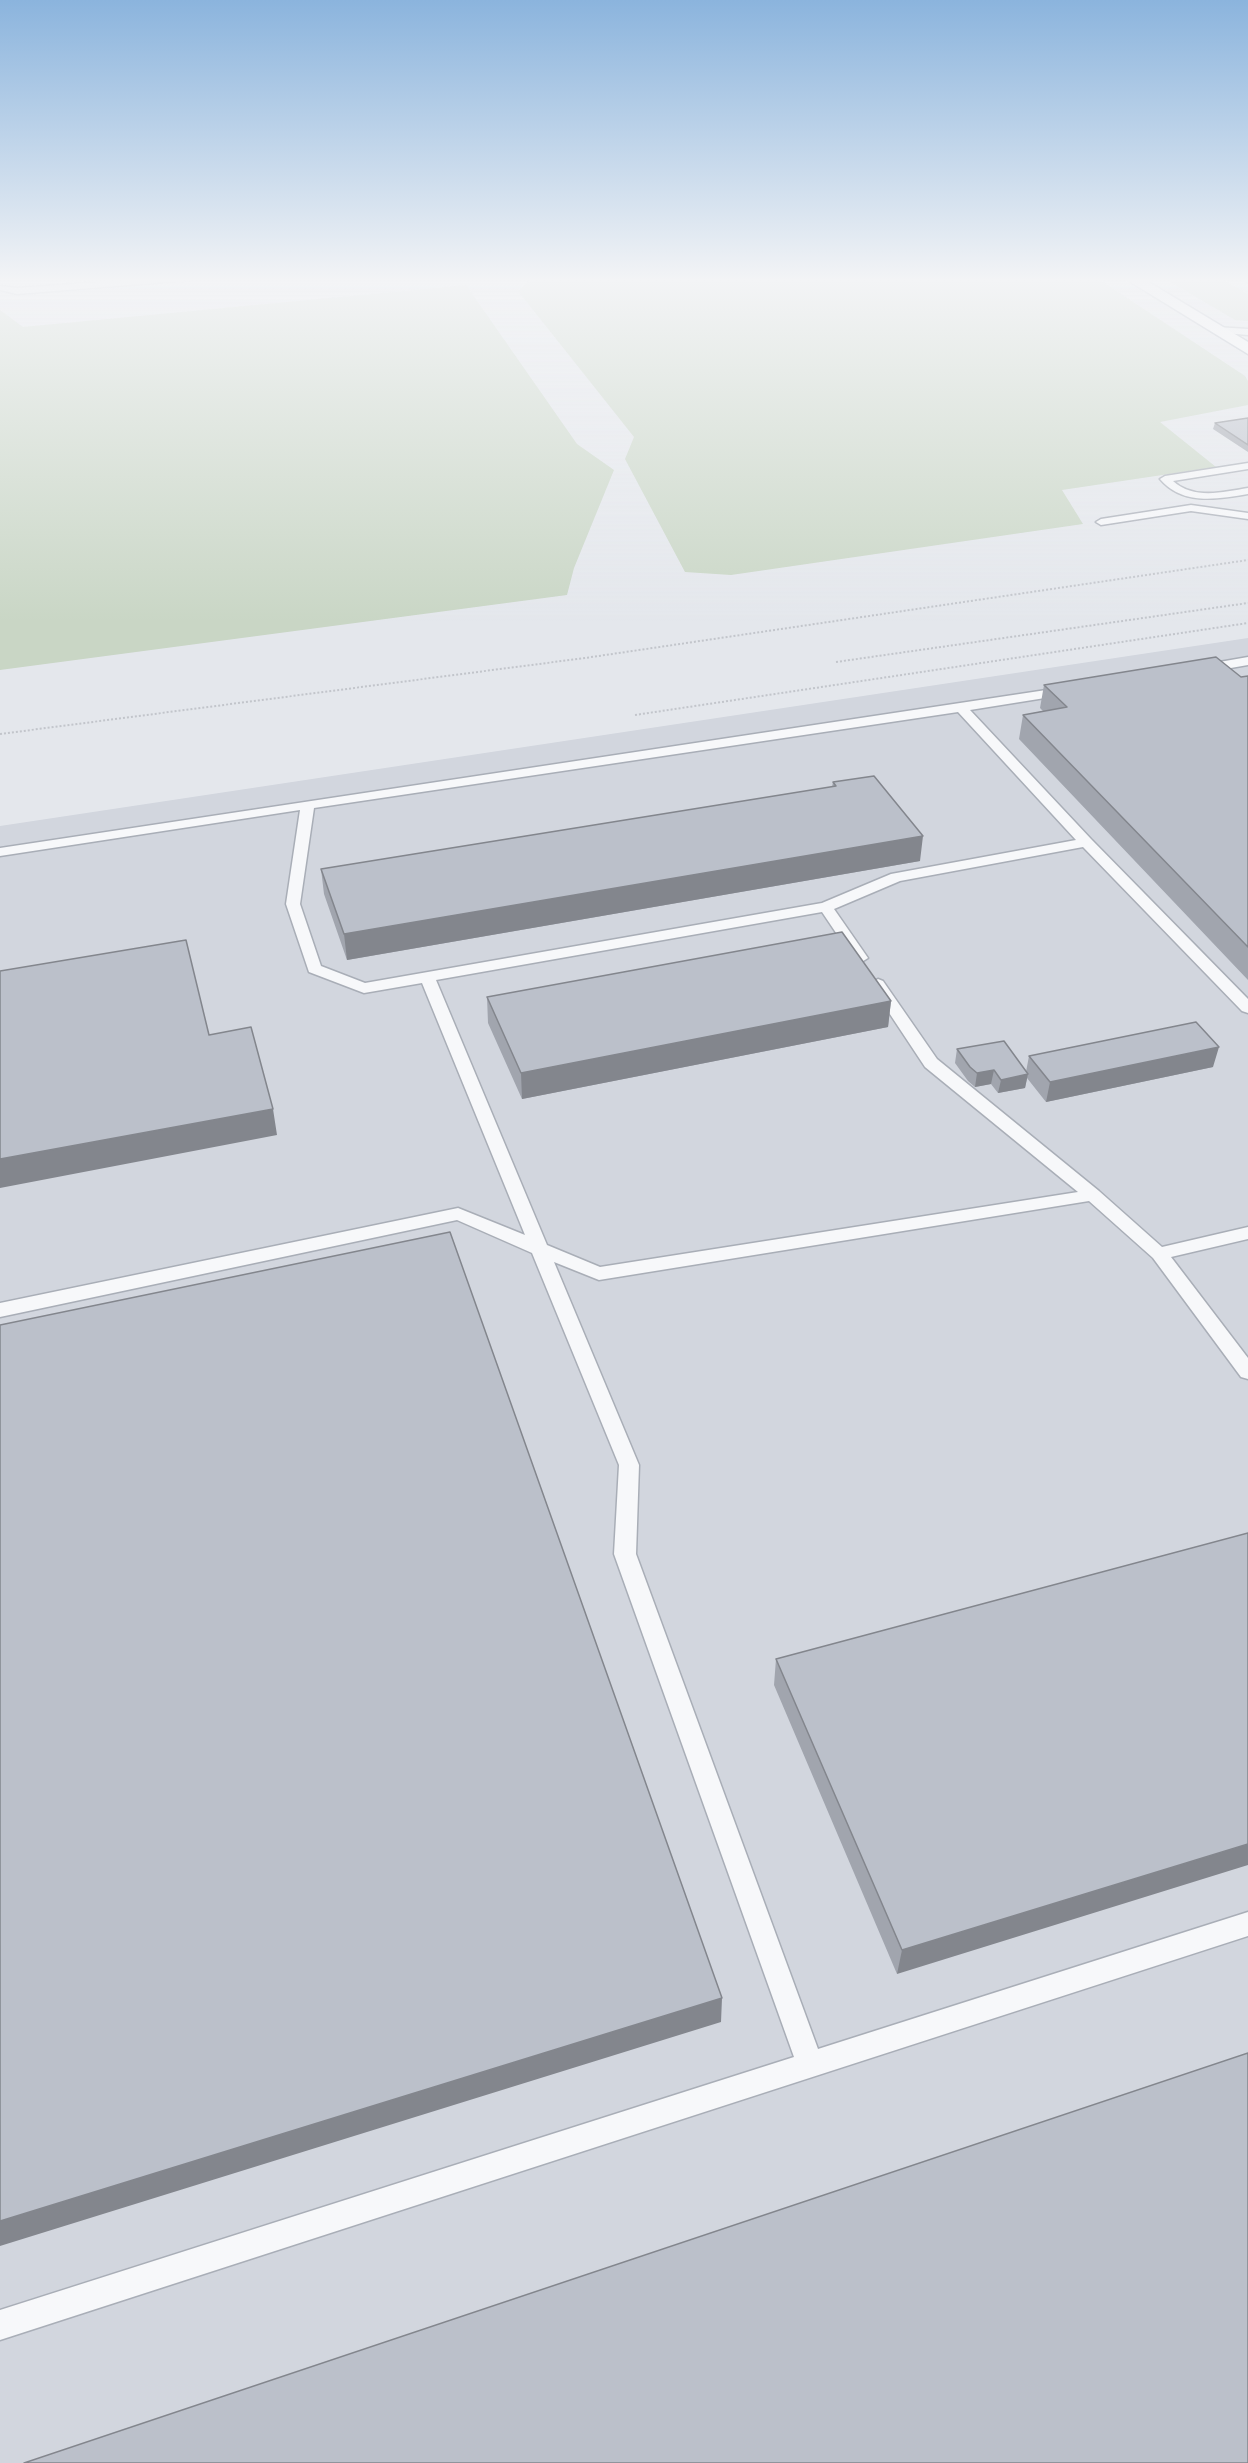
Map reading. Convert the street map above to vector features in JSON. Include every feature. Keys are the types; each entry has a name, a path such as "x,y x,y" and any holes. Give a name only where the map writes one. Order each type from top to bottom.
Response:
{"lane":[{"path":"1248,466 1165,479 1180,493 1202,498 1248,491"},
{"path":"1101,522 1191,508 1248,516"},
{"path":"1191,671 1248,662"},
{"path":"0,852 1076,689"},
{"path":"961,708 1086,842 1248,1008"},
{"path":"309,805 293,904 314,969 364,988 826,908 896,876 1086,842"},
{"path":"826,908 931,1063 1093,1195 1159,1254 1248,1372"},
{"path":"427,977 629,1465 625,1554 810,2065"},
{"path":"0,1310 458,1214 598,1274 1093,1195"},
{"path":"1159,1254 1248,1233"},
{"path":"0,2325 1248,1924"}],"path":[{"path":"0,734 585,658 1248,560"},
{"path":"836,662 1248,603"},
{"path":"635,715 1248,623"}],"shaded area":[{"path":"1248,638 1248,2463 0,2463 0,826"}],"green space":[{"path":"0,393 541,393 577,444 614,470 574,568 567,595 0,670"},
{"path":"599,393 1248,393 1248,405 1160,422 1216,467 1062,490 1083,524 731,575 685,572 625,459 634,437"}],"building":[{"path":"1248,418 1248,445 1215,423"},
{"path":"1216,657 1241,677 1248,676 1248,947 1023,715 1067,707 1044,685"},
{"path":"874,776 923,836 344,934 321,869 836,786 833,782"},
{"path":"842,932 891,1001 521,1073 487,997"},
{"path":"186,940 209,1035 251,1027 273,1109 0,1159 0,971"},
{"path":"1196,1022 1219,1047 1050,1082 1029,1056"},
{"path":"1004,1041 1028,1074 1001,1080 994,1070 977,1073 957,1049"},
{"path":"450,1232 722,1998 0,2221 0,1325"},
{"path":"1248,1533 1248,1844 902,1950 776,1659"},
{"path":"1248,2053 1248,2463 24,2463"}]}
